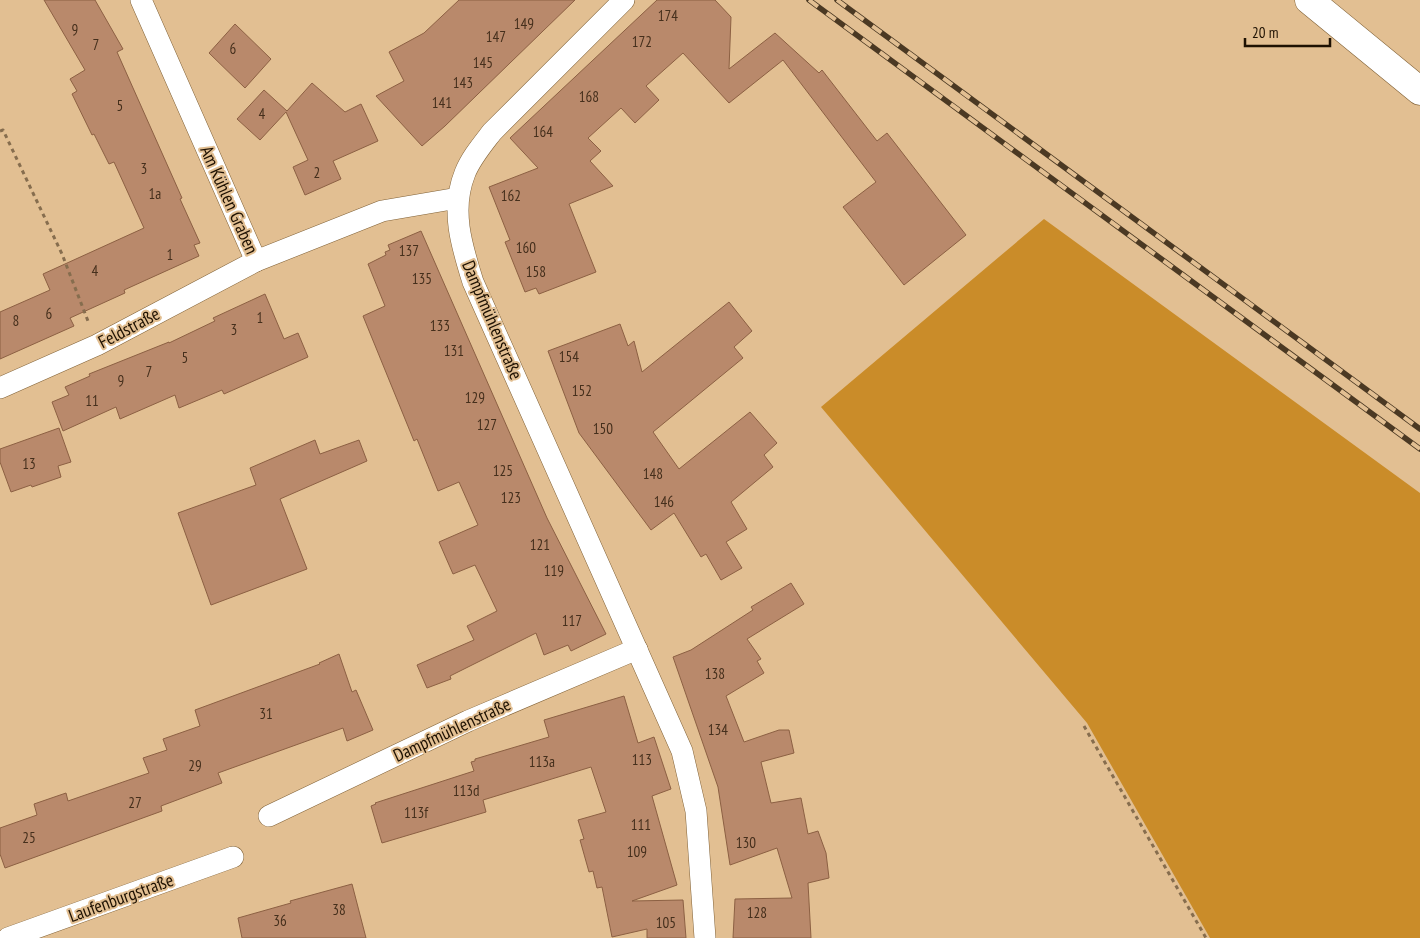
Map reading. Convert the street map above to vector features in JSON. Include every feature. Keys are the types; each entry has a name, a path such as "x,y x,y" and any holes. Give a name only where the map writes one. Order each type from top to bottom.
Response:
{"main road":[{"path":"1310,0 1420,90"}],"street":[{"name":"Am Kühlen Graben","path":"141,0 256,261 382,211 458,198"},
{"name":"Dampfmühlenstraße","path":"624,0 492,132 476,152 465,173 458,198 458,225 463,252 473,282 682,751 696,811 704,938"},
{"name":"Feldstraße","path":"0,388 97,345 256,261"},
{"name":"Dampfmühlenstraße","path":"269,816 468,721 637,649"},
{"name":"Laufenburgstraße","path":"8,938 234,857"}],"path":[{"path":"0,131 3,130 62,254 97,345"},
{"path":"1084,726 1206,938"}],"shaded area":[{"path":"1044,219 1420,493 1420,938 1210,938 1087,723 821,407"}],"building":[{"path":"44,0 95,0 123,49 117,52 182,198 180,199 200,243 194,245 199,256 124,290 125,293 70,318 74,326 0,359 0,312 50,290 43,274 144,228 114,162 109,164 72,94 77,91 70,79 85,70"},
{"path":"459,0 575,0 422,146 376,96 404,81 389,52 424,33"},
{"path":"657,0 715,0 731,17 729,69 775,33 819,73 822,70 877,141 887,133 966,235 904,285 843,207 876,182 783,60 729,103 683,53 646,86 659,100 635,123 621,108 588,138 601,151 590,161 613,186 569,204 596,272 539,294 536,288 525,292 505,242 510,240 489,187 538,168 510,138"},
{"path":"235,24 271,59 245,88 209,53"},
{"path":"312,83 345,112 361,104 378,141 333,161 341,179 305,195 293,167 308,160 286,112 260,140 237,119 264,90 287,111"},
{"path":"421,231 547,518 606,634 571,651 568,645 544,655 536,633 450,676 451,679 427,688 417,665 474,640 467,626 497,611 475,565 453,574 439,542 478,525 459,482 438,491 417,439 414,441 363,316 385,306 368,264 386,255 385,252 390,250 388,245"},
{"path":"265,294 284,339 298,333 308,357 224,394 222,390 179,408 175,395 120,419 116,407 63,431 52,402 69,395 65,387 90,376 89,374 169,343 215,321 213,318"},
{"path":"729,302 752,331 734,347 743,358 653,432 679,469 750,412 777,443 764,455 773,467 731,502 747,529 726,542 742,568 721,580 706,554 701,557 674,513 651,530 579,433 548,351 620,324 628,346 634,341 642,372"},
{"path":"59,428 71,462 58,466 61,477 11,492 0,462 0,449"},
{"path":"315,440 320,454 359,440 367,461 280,499 307,569 211,605 178,513 256,485 250,468"},
{"path":"791,583 804,604 747,639 761,659 757,661 764,673 726,696 744,742 779,730 789,730 794,753 761,762 771,803 801,798 808,834 818,831 826,853 829,878 808,883 811,938 733,938 735,899 792,898 777,848 730,865 718,787 673,657 691,650 753,610 751,607"},
{"path":"339,654 352,692 356,690 373,730 347,741 343,728 218,773 222,783 161,806 162,811 5,868 0,854 0,828 37,815 34,804 66,793 68,801 149,773 143,758 167,750 163,739 200,726 195,710 320,664"},
{"path":"624,696 638,743 654,737 671,789 652,796 677,885 632,901 683,900 686,938 647,938 647,929 612,937 602,887 597,888 593,871 589,872 580,840 584,839 578,820 606,812 591,767 483,800 486,812 382,843 371,806 375,803 474,771 471,762 475,761 475,759 549,737 544,720"},
{"path":"352,884 366,938 242,938 238,918"}],"railway":[{"path":"809,0 1420,449"},
{"path":"837,0 1420,429"}]}
